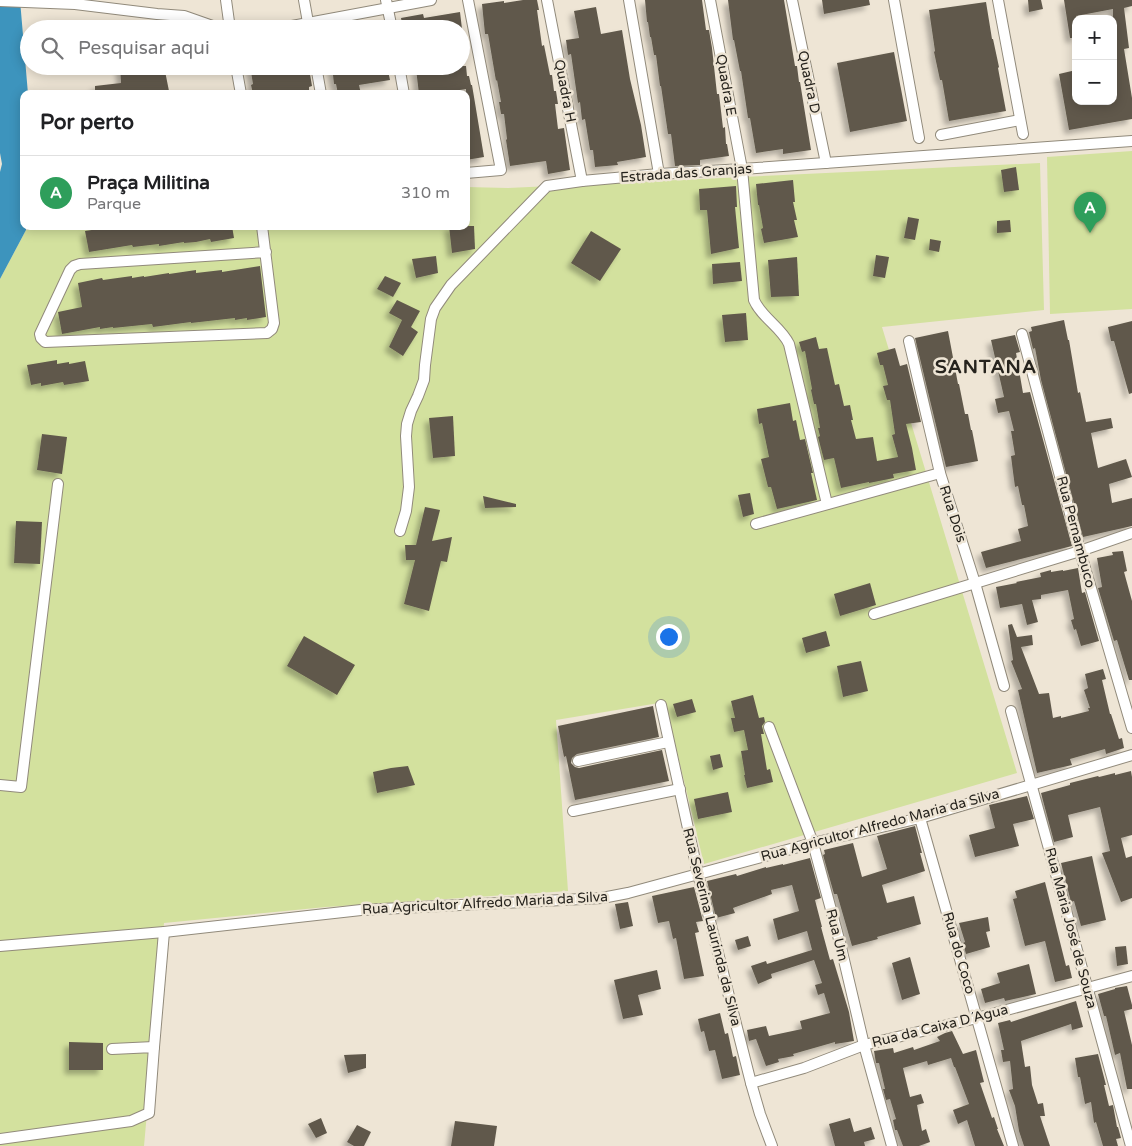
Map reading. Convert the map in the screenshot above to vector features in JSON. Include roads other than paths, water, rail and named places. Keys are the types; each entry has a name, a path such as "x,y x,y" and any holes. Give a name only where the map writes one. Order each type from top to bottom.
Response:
{"street":[{"path":"226,0 229,20"},
{"path":"304,0 308,20"},
{"path":"330,20 387,4 431,0"},
{"path":"468,0 501,170 470,173"},
{"name":"Quadra H","path":"547,0 582,181"},
{"path":"629,0 659,174"},
{"name":"Quadra E","path":"710,0 742,170 754,300 789,344 827,504"},
{"name":"Quadra D","path":"792,0 826,163"},
{"path":"894,0 919,138"},
{"path":"998,0 1023,134"},
{"path":"0,1 75,4 184,16 195,20"},
{"path":"387,4 390,20"},
{"path":"238,75 240,90"},
{"path":"318,75 320,90"},
{"path":"401,75 403,90"},
{"path":"941,135 1020,120"},
{"name":"Estrada das Granjas","path":"400,531 406,512 409,487 408,424 411,411 424,380 424,365 431,319 435,308 452,285 547,186 659,174 742,170 1132,141"},
{"path":"263,230 266,252 274,323 272,329 267,333 45,342 41,338 40,334 70,270 74,266 80,264 266,252"},
{"name":"Rua Pernambuco","path":"1022,334 1080,551 1132,728"},
{"name":"Rua Dois","path":"909,341 940,473 975,583 1004,686"},
{"path":"756,524 940,473"},
{"path":"0,785 21,787 58,484"},
{"path":"874,614 1080,551 1132,533"},
{"name":"Rua Severina Laurinda da Silva","path":"661,706 698,874 751,1083 772,1146"},
{"name":"Rua Maria José de Souza","path":"1011,711 1131,1146"},
{"name":"Rua Um","path":"769,727 813,843 840,943 864,1045 892,1146"},
{"path":"578,761 668,742"},
{"name":"Rua Agricultor Alfredo Maria da Silva","path":"0,946 164,932 361,910 602,898 628,893 813,843 920,818 1132,754"},
{"path":"572,811 680,789"},
{"name":"Rua do Coco","path":"920,818 1013,1146"},
{"path":"0,1139 130,1121 149,1113 164,932"},
{"name":"Rua da Caixa D´Agua","path":"751,1083 804,1068 864,1045 977,1018 1132,976"},
{"path":"112,1049 154,1047"}],"water":[{"path":"0,0 20,0 22,20 20,20 20,75 26,75 28,90 20,90 20,230 26,230 0,279 0,172 2,164 0,153"}],"place":[{"name":"Praça Militina","path":"1090,233"}],"district":[{"name":"SANTANA","path":"986,367"}]}
